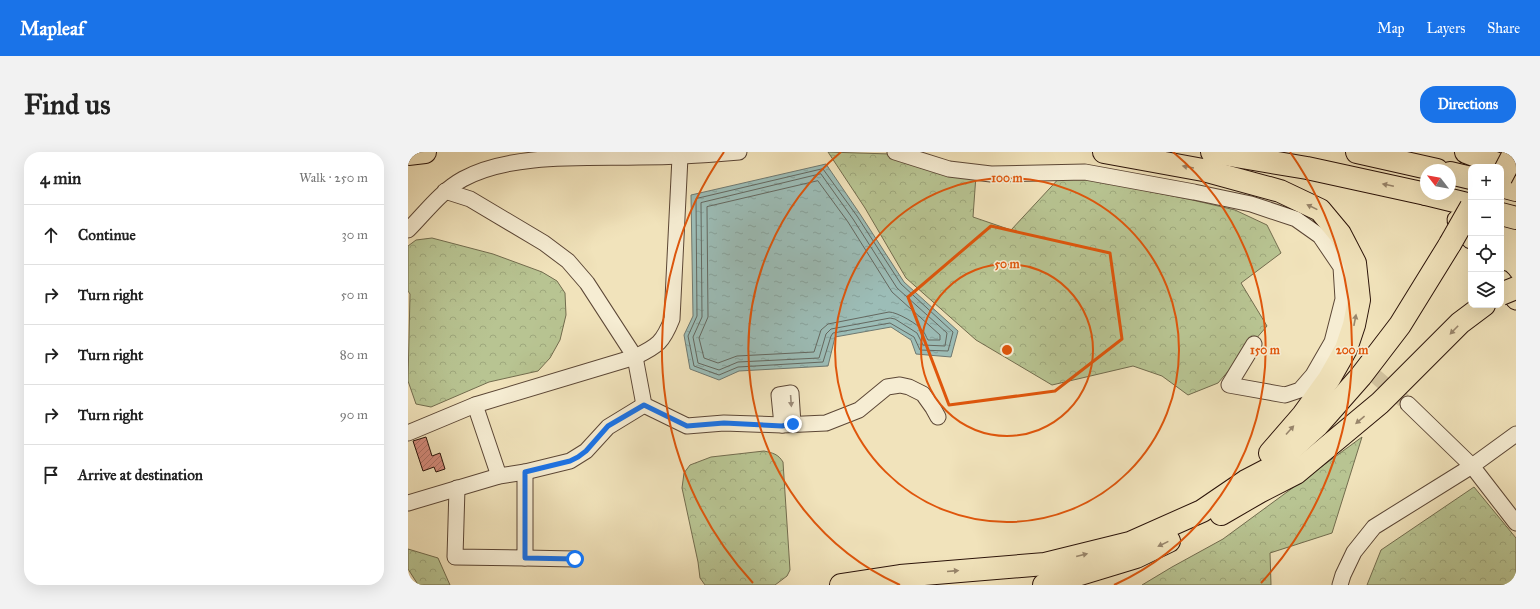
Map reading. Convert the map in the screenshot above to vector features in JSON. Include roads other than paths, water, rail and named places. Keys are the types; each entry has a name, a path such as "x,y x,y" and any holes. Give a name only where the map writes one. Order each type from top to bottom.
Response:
{"highway":[{"path":"408,154 425,152"},
{"path":"1104,152 1203,170 1280,191 1320,210 1340,234 1355,263 1359,300 1354,325 1346,349 1329,379 1253,487"},
{"path":"1212,152 1307,168 1420,193"},
{"path":"1357,152 1420,166"},
{"path":"1466,152 1511,158"},
{"path":"1498,164 1511,158"},
{"path":"1504,172 1511,158"},
{"path":"1456,174 1468,177"},
{"path":"1504,187 1516,190"},
{"path":"1044,585 1136,557 1206,523 1253,487 1317,426 1361,376 1400,325 1465,228 1433,200"},
{"path":"1504,215 1516,218"},
{"path":"1504,293 1516,288"},
{"path":"841,585 900,576 1045,564 1130,543 1253,487 1296,473 1380,403 1460,323 1480,308"}],"main road":[{"path":"1504,284 1516,300"}],"street":[{"path":"408,230 445,191 462,179 493,166 550,158 739,152"},
{"path":"895,152 949,169 991,174 1085,172 1251,204 1296,219 1320,236 1341,267 1343,299 1336,344 1300,390 1285,395 1229,385 1254,344"},
{"path":"408,433 475,405 635,357 654,348 665,335 672,319 682,154"},
{"path":"445,191 470,198 544,243 568,261 588,283 635,357 644,405"},
{"path":"644,405 687,426 724,423 787,425 826,422 859,410 887,387 900,385 909,387 923,394 938,417"},
{"path":"1408,404 1472,466 1516,523"},
{"path":"475,405 499,476"},
{"path":"408,502 499,476 525,472 570,461 586,451 608,426 644,405"},
{"path":"1340,585 1354,552 1374,527 1472,466 1516,434"},
{"path":"525,472 525,558"},
{"path":"457,488 455,557 575,559"}],"water":[{"path":"826,164 904,282 958,331 951,357 916,354 911,340 891,327 835,337 828,366 739,371 719,380 690,369 684,335 693,316 691,195"}],"tunnel":[{"path":"1340,346 1408,404"}]}
